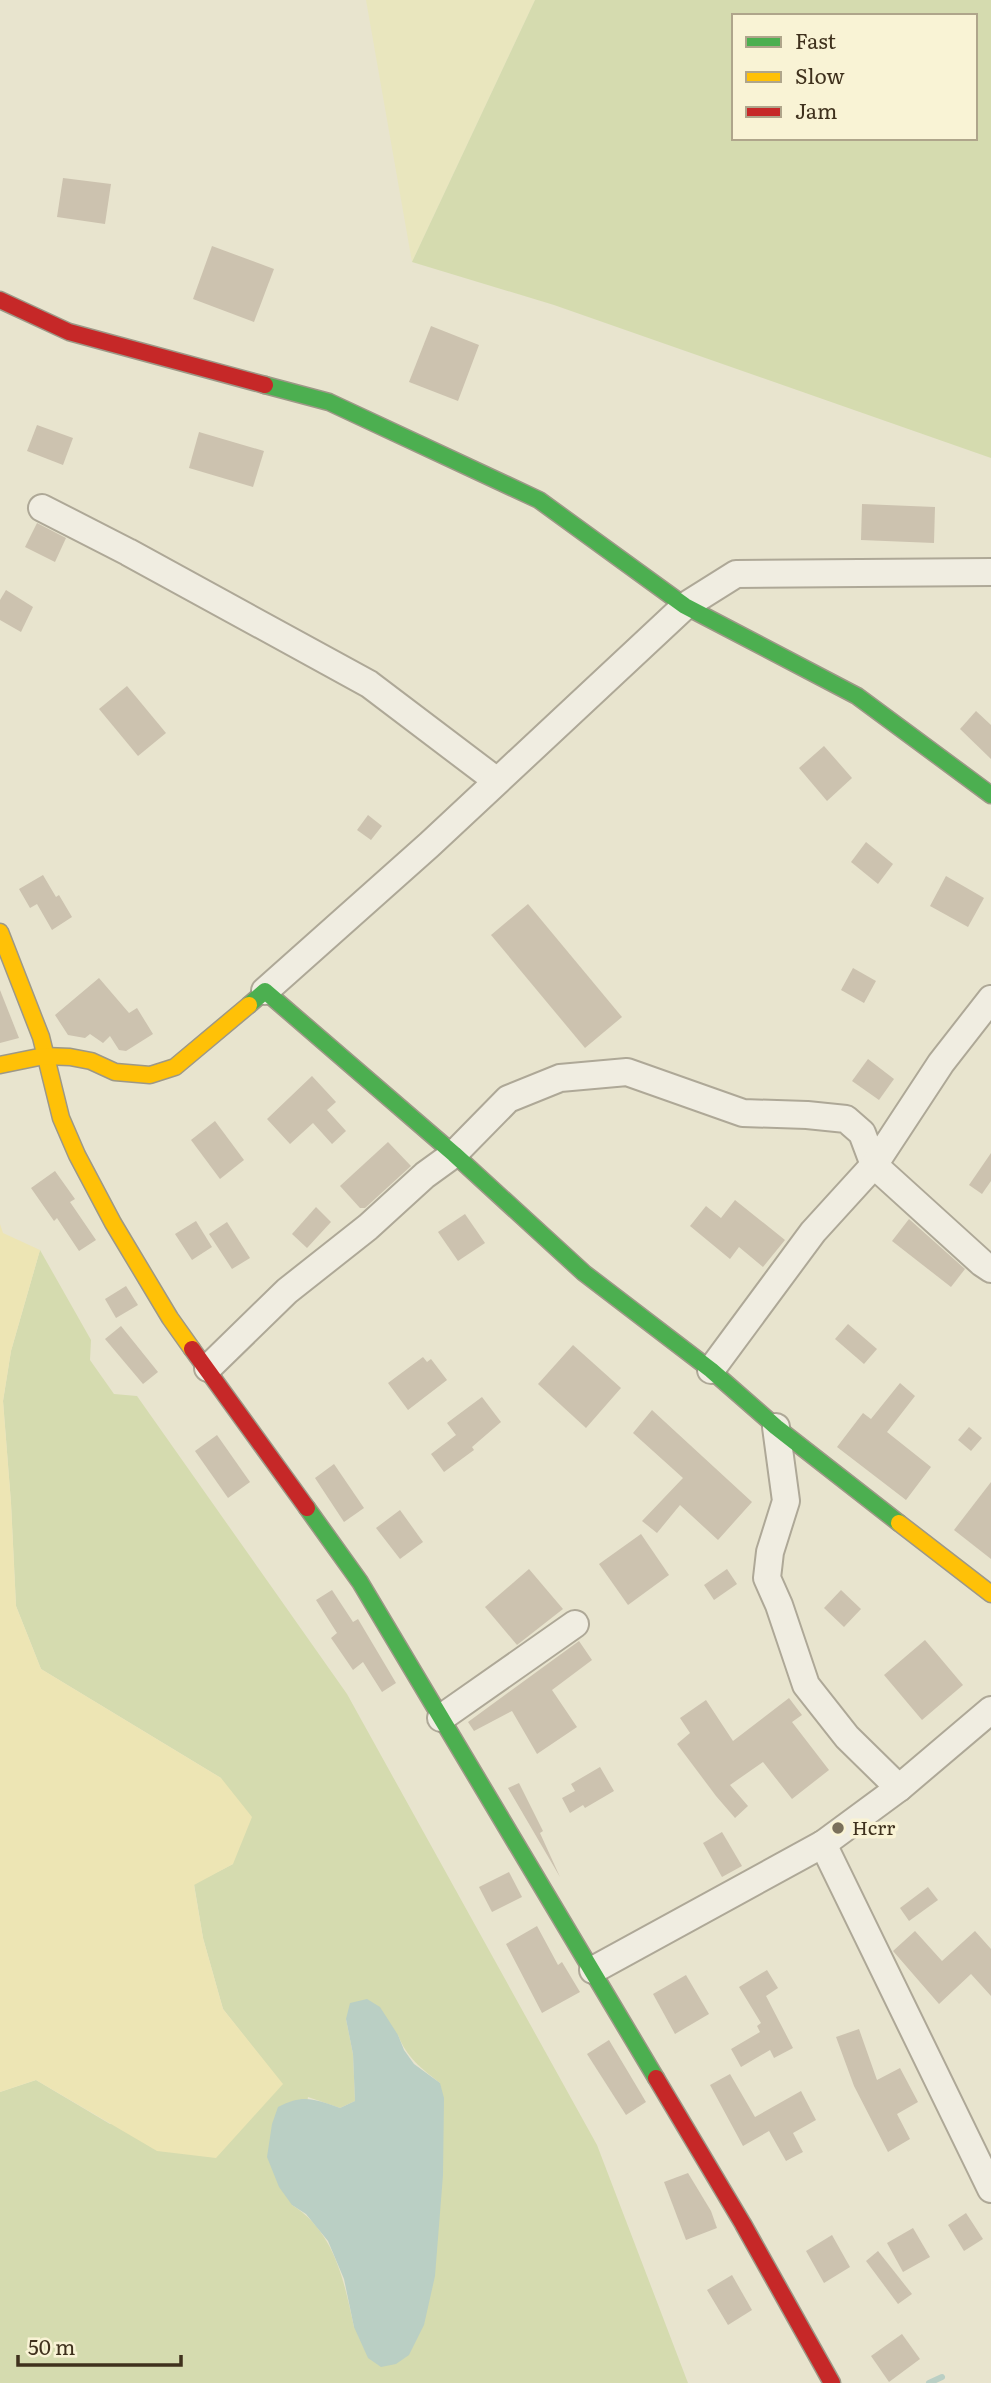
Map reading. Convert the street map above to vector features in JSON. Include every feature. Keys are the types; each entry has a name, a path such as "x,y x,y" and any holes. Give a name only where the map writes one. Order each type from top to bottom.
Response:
{"street":[{"path":"0,300 69,332 329,402 540,500 685,606 857,696 991,795"},
{"path":"42,508 140,558 369,684 497,781"},
{"path":"0,1065 44,1056 70,1057 91,1061 115,1072 150,1075 174,1067 265,991 685,606 736,575 991,572"},
{"path":"0,932 41,1037 61,1118 113,1223 170,1318 360,1582 743,2224 832,2383"},
{"path":"265,991 454,1154 584,1273 711,1370 776,1427 991,1594"},
{"path":"711,1370 813,1232 874,1165 941,1063 991,999"},
{"path":"208,1368 287,1291 368,1227 425,1175 454,1154 508,1099 560,1079 627,1072 743,1113 846,1119 862,1133 874,1165 991,1269"},
{"path":"776,1427 786,1501 770,1552 767,1578 806,1685 847,1737 900,1788"},
{"path":"441,1718 575,1624"},
{"path":"593,1970 823,1844 900,1788 991,1710"},
{"path":"823,1844 991,2189"}],"shaded area":[{"path":"366,0 535,0 412,262"},
{"path":"367,1999 380,2007 414,2064 440,2083 444,2098 443,2175 435,2276 424,2325 409,2355 396,2364 381,2367 368,2358 354,2327 344,2279 328,2241 306,2214 292,2205 279,2187 267,2157 272,2124 278,2107 302,2099 340,2108 355,2101 353,2054 346,2019 350,2003"}],"green space":[{"path":"535,0 991,0 991,458 554,305 412,262"},
{"path":"40,1250 91,1340 90,1360 114,1394 137,1396 347,1694 597,2145 688,2383 0,2383 0,2092 36,2080 110,2124 282,2084 223,2009 203,1938 194,1884 233,1864 221,1778 41,1669 16,1606 3,1401 11,1351","holes":["346,2019 398,2035 410,2056 440,2083 354,2327 341,2275 328,2243 307,2216 292,2205 308,2097 340,2108 355,2101 353,2054"]}],"sand":[{"path":"0,1224 3,1233 40,1250 11,1351 3,1401 16,1606 41,1669 221,1778 252,1817 233,1864 194,1885 203,1938 223,2009 283,2084 216,2158 157,2151 36,2080 0,2092"}],"building":[{"path":"63,178 111,184 105,224 57,217"},
{"path":"212,246 274,269 254,322 193,299"},
{"path":"431,326 479,345 458,401 409,382"},
{"path":"37,425 73,438 63,465 27,451"},
{"path":"199,432 264,451 253,487 189,468"},
{"path":"862,504 935,507 934,543 861,540"},
{"path":"37,523 66,538 55,562 25,547"},
{"path":"6,590 33,607 21,632 0,620 0,600"},
{"path":"127,686 166,733 138,756 99,709"},
{"path":"976,711 991,725 991,759 960,729"},
{"path":"824,746 852,778 827,801 799,768"},
{"path":"368,815 382,826 371,840 357,830"},
{"path":"866,842 893,864 878,884 851,862"},
{"path":"43,875 72,917 52,930 37,904 30,908 19,889"},
{"path":"946,876 984,898 968,927 930,906"},
{"path":"528,904 622,1017 585,1048 491,935"},
{"path":"853,968 876,981 864,1003 841,990"},
{"path":"99,978 129,1013 137,1008 153,1034 126,1051 119,1050 110,1036 103,1043 90,1034 85,1038 68,1035 55,1015"},
{"path":"0,990 19,1038 0,1043"},
{"path":"868,1059 894,1079 879,1100 852,1081"},
{"path":"312,1076 336,1102 327,1110 346,1131 332,1144 313,1123 290,1144 267,1119"},
{"path":"215,1121 244,1160 220,1179 191,1140"},
{"path":"388,1142 411,1166 365,1208 360,1208 340,1186"},
{"path":"991,1153 991,1181 982,1194 969,1185"},
{"path":"55,1171 75,1199 70,1202 96,1240 79,1251 57,1218 54,1221 31,1188"},
{"path":"735,1200 785,1240 763,1267 739,1247 730,1259 690,1226 706,1206 721,1218"},
{"path":"316,1207 331,1222 307,1248 292,1234"},
{"path":"465,1214 485,1243 458,1261 438,1232"},
{"path":"909,1219 965,1269 951,1287 892,1241"},
{"path":"196,1221 212,1247 192,1260 175,1234"},
{"path":"227,1222 250,1258 232,1269 209,1234"},
{"path":"126,1286 138,1305 116,1318 105,1299"},
{"path":"848,1324 877,1349 864,1364 835,1339"},
{"path":"121,1326 158,1372 143,1384 105,1339"},
{"path":"573,1345 621,1388 586,1428 538,1384"},
{"path":"423,1357 427,1362 431,1359 447,1380 408,1410 388,1383"},
{"path":"900,1383 915,1396 887,1432 931,1467 906,1500 837,1447 863,1413 871,1419"},
{"path":"482,1397 501,1422 472,1447 474,1450 444,1472 431,1454 456,1435 447,1423"},
{"path":"652,1410 752,1502 718,1540 680,1505 657,1533 642,1521 683,1478 633,1433"},
{"path":"969,1427 982,1438 971,1451 958,1440"},
{"path":"217,1435 250,1482 228,1498 195,1451"},
{"path":"334,1464 364,1508 344,1522 315,1478"},
{"path":"991,1482 991,1559 954,1530"},
{"path":"400,1510 423,1542 400,1559 376,1528"},
{"path":"641,1534 669,1575 628,1605 599,1564"},
{"path":"529,1569 563,1609 517,1645 485,1607"},
{"path":"727,1569 737,1584 714,1600 704,1585"},
{"path":"332,1590 353,1622 358,1619 396,1683 382,1692 363,1662 353,1670 331,1638 337,1633 316,1600"},
{"path":"841,1590 861,1609 844,1627 824,1608"},
{"path":"925,1640 963,1685 922,1720 884,1675"},
{"path":"579,1641 592,1660 552,1690 577,1727 537,1754 512,1711 474,1731 468,1722"},
{"path":"789,1698 802,1715 792,1722 829,1770 792,1799 763,1762 730,1785 748,1806 735,1818 677,1744 690,1733 680,1718 706,1700 733,1741"},
{"path":"600,1767 614,1791 585,1808 583,1805 570,1813 562,1798 575,1791 571,1784"},
{"path":"519,1783 543,1831 540,1833 560,1877 508,1788"},
{"path":"722,1832 742,1866 722,1877 703,1843"},
{"path":"509,1872 522,1897 492,1912 479,1887"},
{"path":"928,1887 938,1900 909,1921 900,1908"},
{"path":"537,1926 558,1965 562,1962 580,1992 542,2013 506,1944"},
{"path":"915,1931 942,1961 975,1931 991,1949 991,1996 971,1974 939,2004 893,1951"},
{"path":"767,1970 778,1988 766,1996 793,2048 774,2058 770,2050 741,2067 731,2049 760,2032 757,2026 761,2023 739,1987"},
{"path":"686,1975 709,2014 675,2034 653,1994"},
{"path":"859,2029 877,2080 900,2068 918,2102 897,2114 910,2139 888,2152 854,2086 836,2037"},
{"path":"609,2040 646,2102 626,2115 587,2054"},
{"path":"730,2074 755,2117 801,2091 816,2120 793,2133 803,2152 786,2161 769,2131 743,2146 710,2085"},
{"path":"688,2173 711,2211 717,2228 686,2240 664,2182"},
{"path":"966,2213 983,2239 964,2251 948,2225"},
{"path":"913,2228 930,2257 903,2272 887,2243"},
{"path":"832,2235 850,2267 824,2283 806,2251"},
{"path":"878,2251 912,2294 898,2304 866,2261"},
{"path":"732,2275 752,2310 728,2325 707,2290"},
{"path":"902,2334 920,2359 889,2382 871,2356"}],"waterway":[{"path":"929,2383 942,2377"}],"traffic: fast":[{"path":"265,385 329,402 539,500 685,606 857,696 991,795"},
{"path":"249,1005 265,991 454,1154 584,1273 711,1370 776,1427 899,1523"},
{"path":"307,1508 360,1582 656,2078"}],"traffic: slow":[{"path":"0,932 41,1037 61,1118 77,1155 113,1223 170,1318 192,1349"},
{"path":"0,1065 44,1056 70,1057 91,1061 115,1072 150,1075 175,1067 249,1005"},
{"path":"899,1523 991,1594"}],"traffic: jam":[{"path":"0,300 69,332 265,385"},
{"path":"192,1349 307,1508"},
{"path":"656,2078 743,2224 832,2383"}],"place":[{"name":"Hcrr","path":"838,1828"}]}
